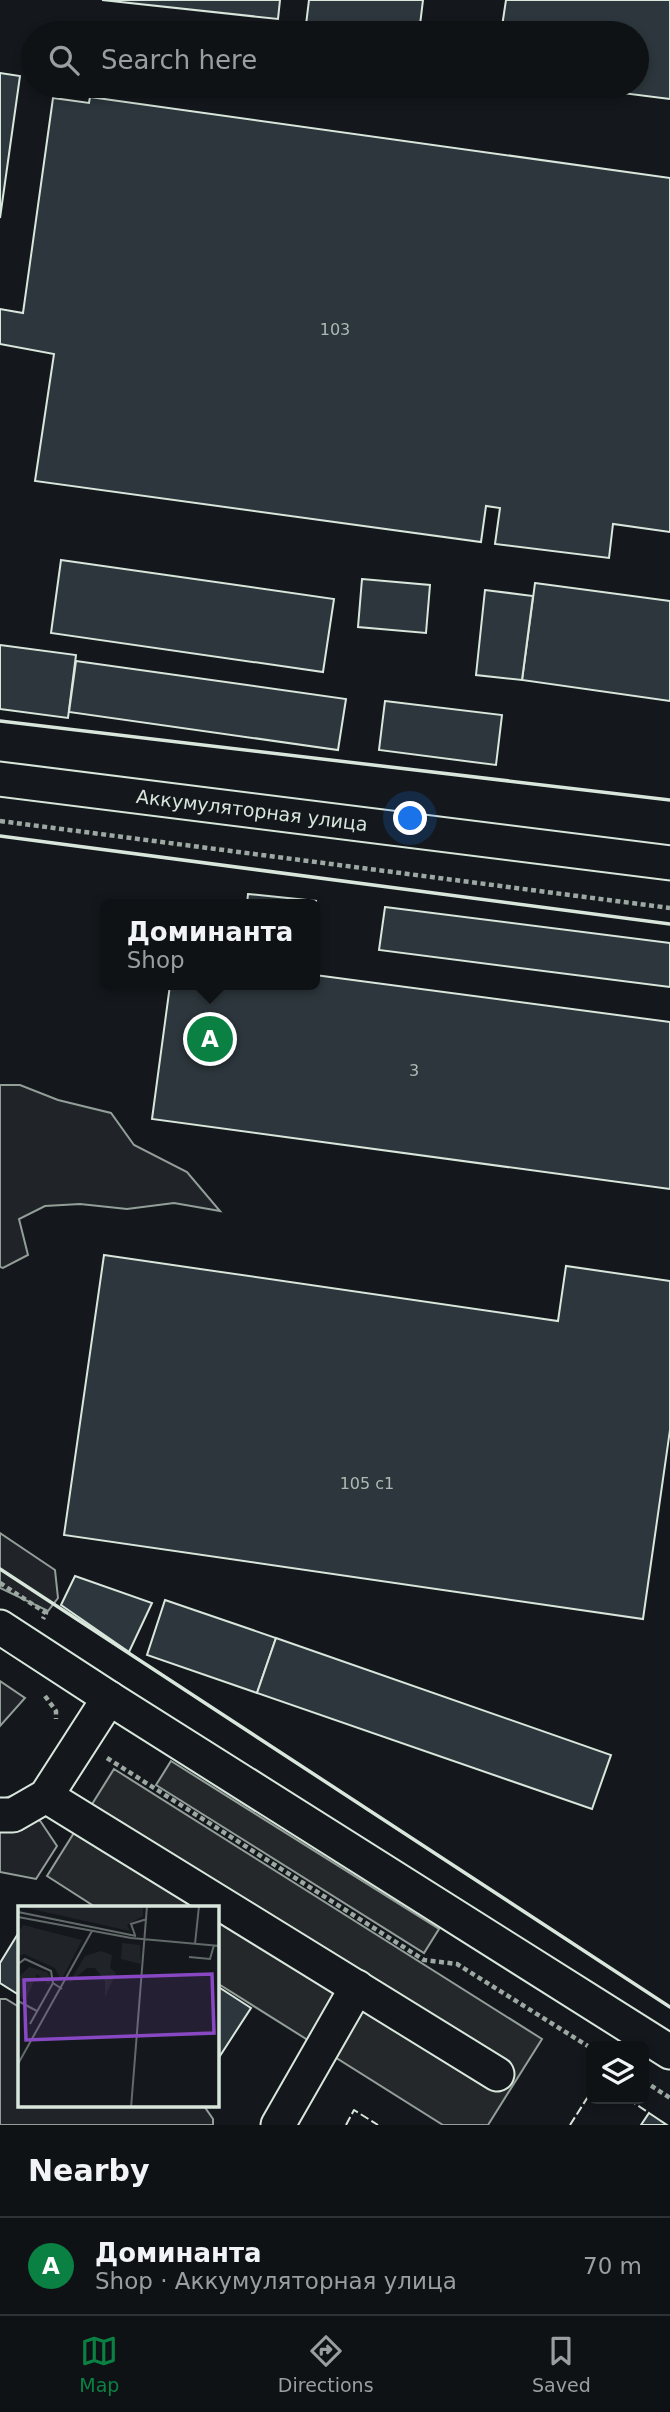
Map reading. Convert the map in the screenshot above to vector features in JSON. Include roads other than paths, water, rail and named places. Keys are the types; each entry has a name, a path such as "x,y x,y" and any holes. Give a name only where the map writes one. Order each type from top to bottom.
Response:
{"street":[{"name":"Аккумуляторная улица","path":"0,779 670,863"},
{"path":"13,1635 670,2052"},
{"path":"0,1815 13,1815 46,1796 109,1698"},
{"path":"46,1796 498,2074"},
{"path":"278,2125 357,1987"}],"place":[{"name":"Доминанта","path":"210,1039"}]}
